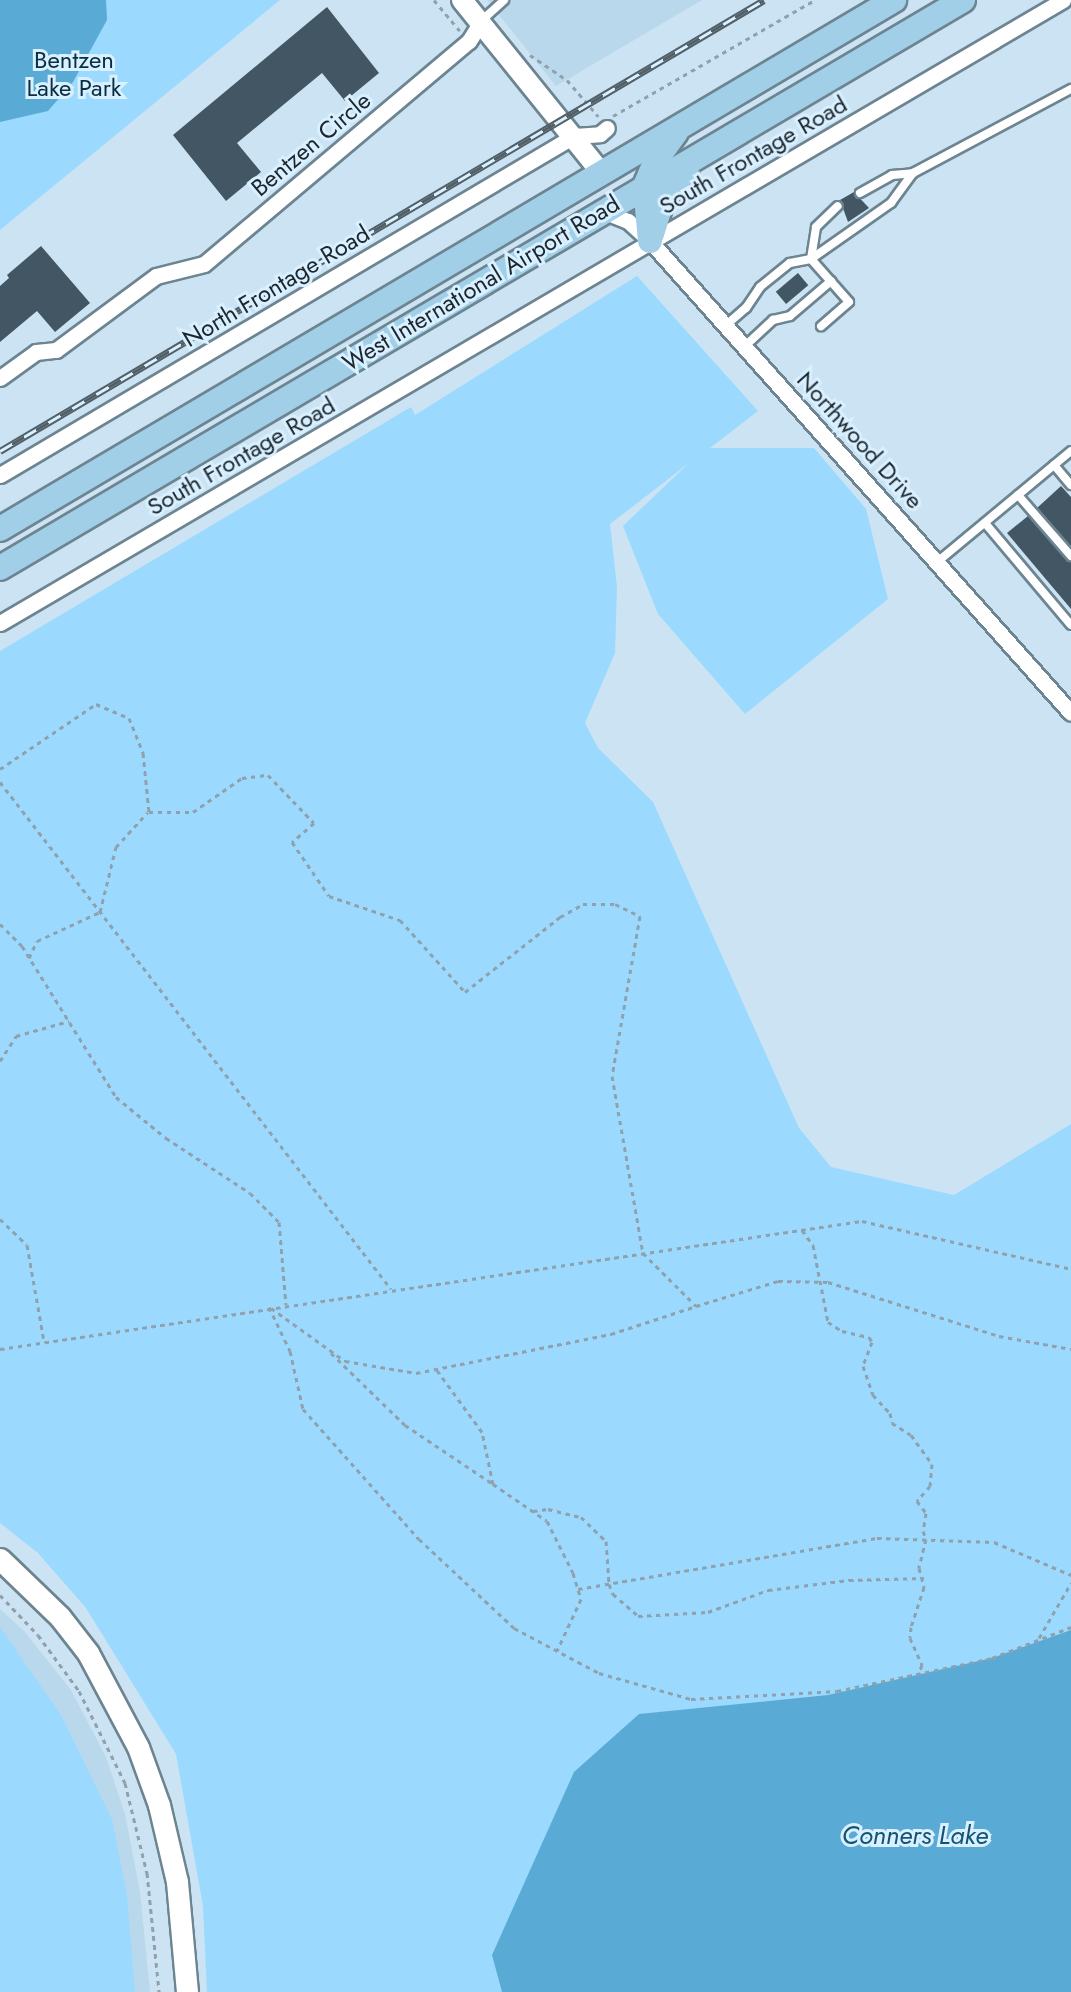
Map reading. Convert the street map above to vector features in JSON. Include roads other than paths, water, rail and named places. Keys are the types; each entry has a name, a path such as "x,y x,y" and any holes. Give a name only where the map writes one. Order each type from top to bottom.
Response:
{"main road":[{"name":"West International Airport Road","path":"0,529 600,171 894,0"},
{"name":"West International Airport Road","path":"0,568 963,0"},
{"path":"650,241 645,186 661,152 690,118"},
{"path":"650,241 657,212 671,186 690,165 717,144"},
{"path":"0,1559 52,1609 88,1653 138,1747 159,1805 177,1882 187,1992"}],"street":[{"path":"462,0 600,171"},
{"name":"South Frontage Road","path":"0,623 1063,0"},
{"name":"Bentzen Circle","path":"0,378 36,352 56,350 156,276 204,264 469,41 481,22"},
{"path":"574,136 600,134 607,128"},
{"name":"North Frontage Road","path":"0,475 574,136"},
{"name":"Northwood Drive","path":"603,212 628,221 650,241 724,327 1071,714"}],"lane":[{"path":"481,22 504,0"},
{"path":"860,193 892,175 913,173 1071,89"},
{"path":"724,327 746,308 760,287 790,263 811,259 891,203 913,173"},
{"path":"811,259 816,227 838,206"},
{"path":"811,259 849,302 821,326"},
{"path":"743,348 773,320 789,316 831,281"},
{"path":"936,563 1071,451"},
{"path":"1054,465 1071,485"},
{"path":"1018,495 1071,556"},
{"path":"985,523 1071,625"}],"water":[{"path":"0,0 106,0 107,20 73,82 48,111 0,122"},
{"name":"Conners Lake","path":"1071,1630 1071,1992 502,1992 492,1955 574,1772 639,1714 828,1695 992,1658"}],"railway":[{"path":"0,451 764,0"}],"park label":[{"name":"Bentzen Lake Park","path":"74,74"}]}
